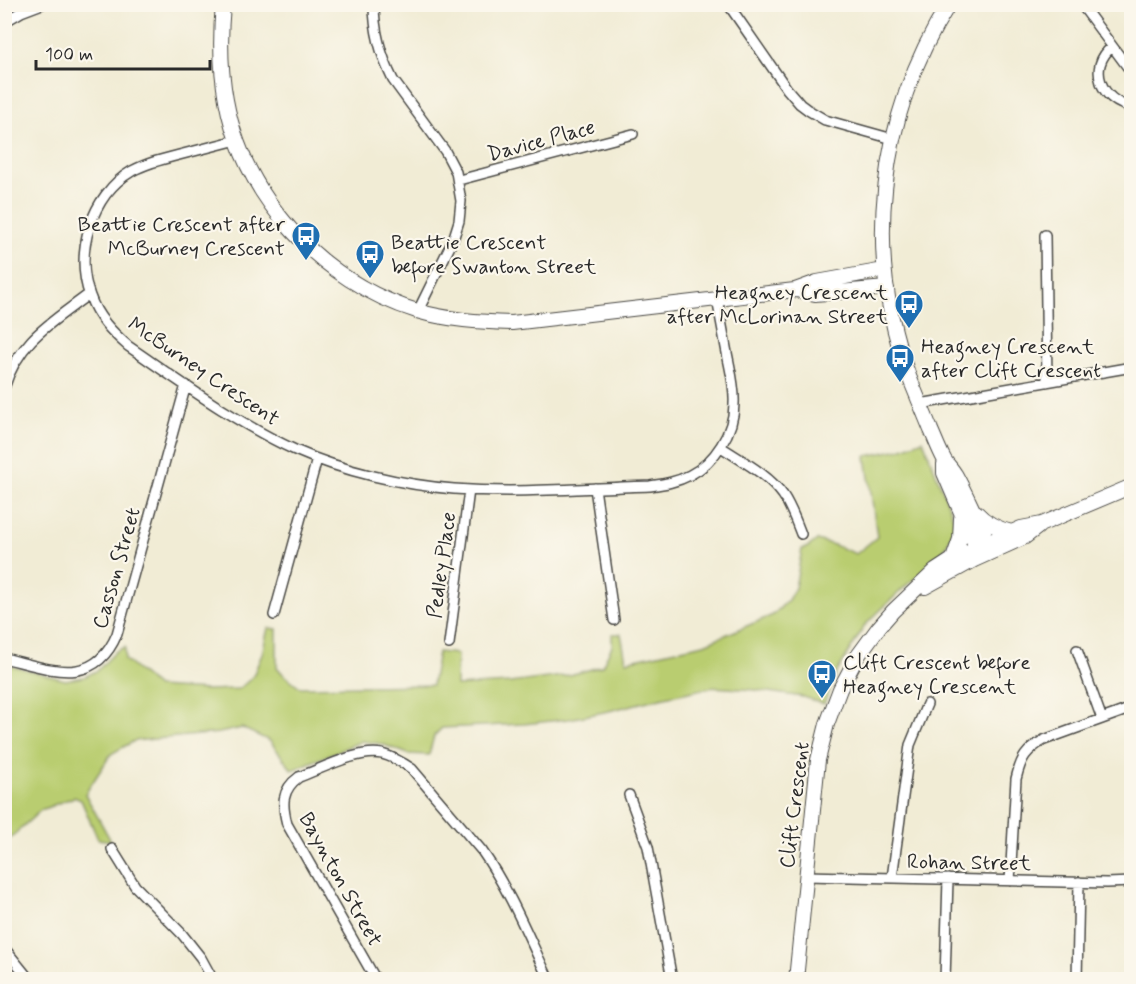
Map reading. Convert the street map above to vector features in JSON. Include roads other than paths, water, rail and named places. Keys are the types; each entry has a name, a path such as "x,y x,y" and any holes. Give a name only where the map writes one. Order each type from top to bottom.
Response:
{"street":[{"path":"4,22 42,4"},
{"path":"223,4 221,63 226,102 237,140 250,169 266,197 307,247 332,268 388,300 418,311 464,321 512,323 795,290 817,282 884,270"},
{"path":"374,4 375,31 387,68 393,80 445,151 459,180 461,201 459,221 453,240 418,311"},
{"path":"728,4 800,104 825,120 892,139"},
{"path":"949,4 924,48 911,78 892,139 883,204 884,270 901,353 944,458 954,473 965,508 984,550"},
{"path":"1081,4 1131,73"},
{"path":"1112,47 1102,59 1099,70 1100,82 1105,93 1119,103 1131,106"},
{"name":"Davice Place","path":"459,180 633,134"},
{"name":"McBurney Crescent","path":"237,140 150,163 130,172 113,186 94,213 87,235 84,258 89,294 102,319 128,346 254,430 317,459 393,480 450,489 595,488 672,483 691,475 708,463 721,447 734,413 733,383 717,299"},
{"path":"1045,235 1047,382"},
{"path":"795,290 815,294 886,288"},
{"path":"4,388 14,363 27,344 89,294"},
{"path":"921,404 1131,367"},
{"name":"Casson Street","path":"4,658 55,670 72,671 88,668 101,660 111,648 117,634 186,385"},
{"path":"721,447 772,482 783,495 801,534"},
{"path":"274,615 317,459"},
{"name":"Clift Crescent","path":"915,592 935,583 1012,532 1042,524 1131,486"},
{"path":"595,488 614,620"},
{"name":"Pedley Place","path":"448,644 469,490"},
{"path":"965,508 993,525 1012,532"},
{"path":"953,559 960,539 965,508"},
{"name":"Clift Crescent","path":"796,980 818,760 827,724 840,689 857,657 879,627 935,571 953,559 1025,537 1042,524"},
{"path":"1077,650 1102,719"},
{"path":"892,878 910,745 927,704"},
{"path":"1010,881 1016,778 1022,758 1032,747 1044,740 1131,708"},
{"name":"Baynton Street","path":"376,980 287,824 283,810 286,791 299,777 357,755 373,753 397,759 412,769 482,852 507,893 549,980"},
{"path":"629,795 648,847 672,980"},
{"path":"112,849 135,886 182,934 201,958 213,980"},
{"name":"Rohan Street","path":"806,876 1131,882"},
{"path":"945,980 948,879"},
{"path":"1077,980 1080,882"},
{"path":"5,949 30,980"}],"place":[{"name":"Beattie Crescent after McBurney Crescent","path":"306,262"},
{"name":"Beattie Crescent before Swanton Street","path":"370,280"},
{"name":"Heagney Crescent after McLorinan Street","path":"909,330"},
{"name":"Heagney Crescent after Clift Crescent","path":"900,384"},
{"name":"Clift Crescent before Heagney Crescent","path":"822,700"}]}
